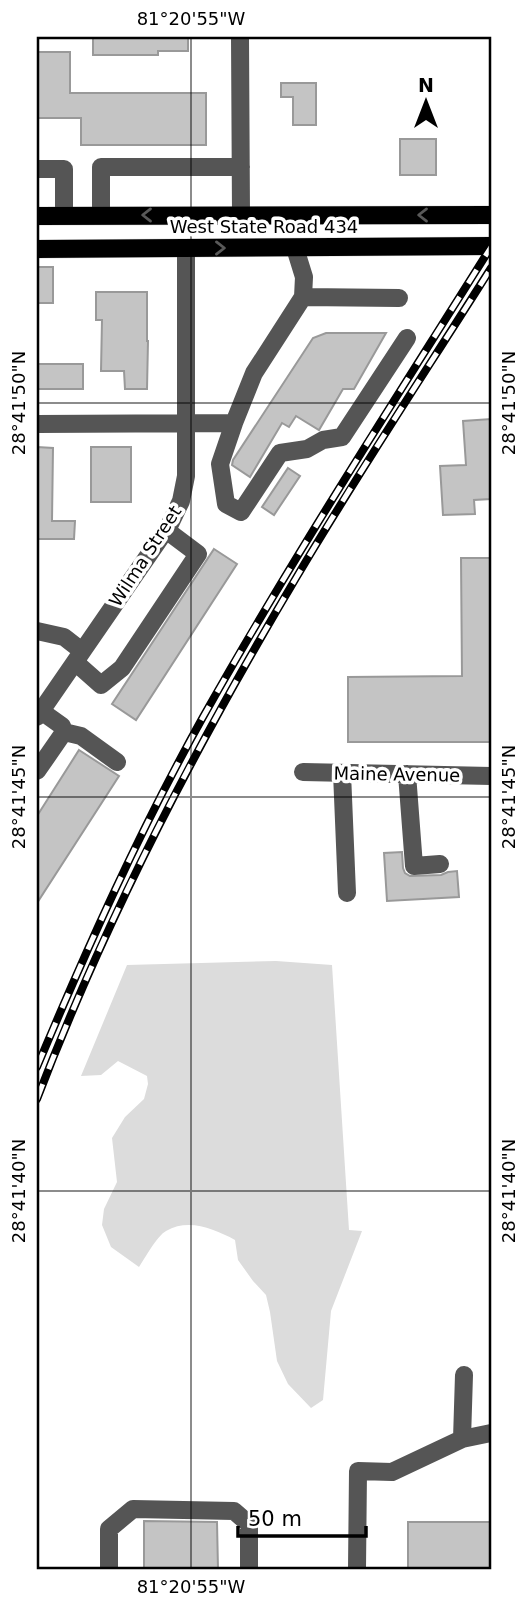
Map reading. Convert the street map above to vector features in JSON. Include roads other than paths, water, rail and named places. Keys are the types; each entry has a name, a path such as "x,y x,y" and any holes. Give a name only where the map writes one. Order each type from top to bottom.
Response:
{"main road":[{"name":"West State Road 434","path":"37,216 491,215"},
{"name":"West State Road 434","path":"37,249 491,246"}],"street":[{"path":"240,37 242,215"},
{"path":"101,215 101,167 241,167"},
{"path":"37,169 64,169 64,215"},
{"name":"Wilma Street","path":"39,714 166,530 181,501 186,476 186,248"},
{"path":"295,248 304,277 303,297 254,373 234,423 220,464 226,504 242,512 281,453 307,449 323,440 342,437 407,338"},
{"path":"303,297 399,298"},
{"path":"37,424 234,423"},
{"path":"37,631 64,637 101,685 122,668 198,554 166,530"},
{"path":"39,714 62,726 64,732"},
{"path":"64,732 80,736 117,762"},
{"path":"37,772 64,732"},
{"name":"Maine Avenue","path":"303,772 491,776"},
{"path":"342,773 347,893"},
{"path":"407,774 414,866 440,864"},
{"path":"462,1439 464,1375"},
{"path":"357,1569 358,1471 392,1472 462,1439 491,1433"},
{"path":"109,1569 109,1529 133,1508 234,1511 249,1524 249,1569"}],"railway":[{"path":"37,1067 115,890 203,717 308,539 491,247"},
{"path":"37,1099 123,898 223,704 320,539 491,268"}]}
